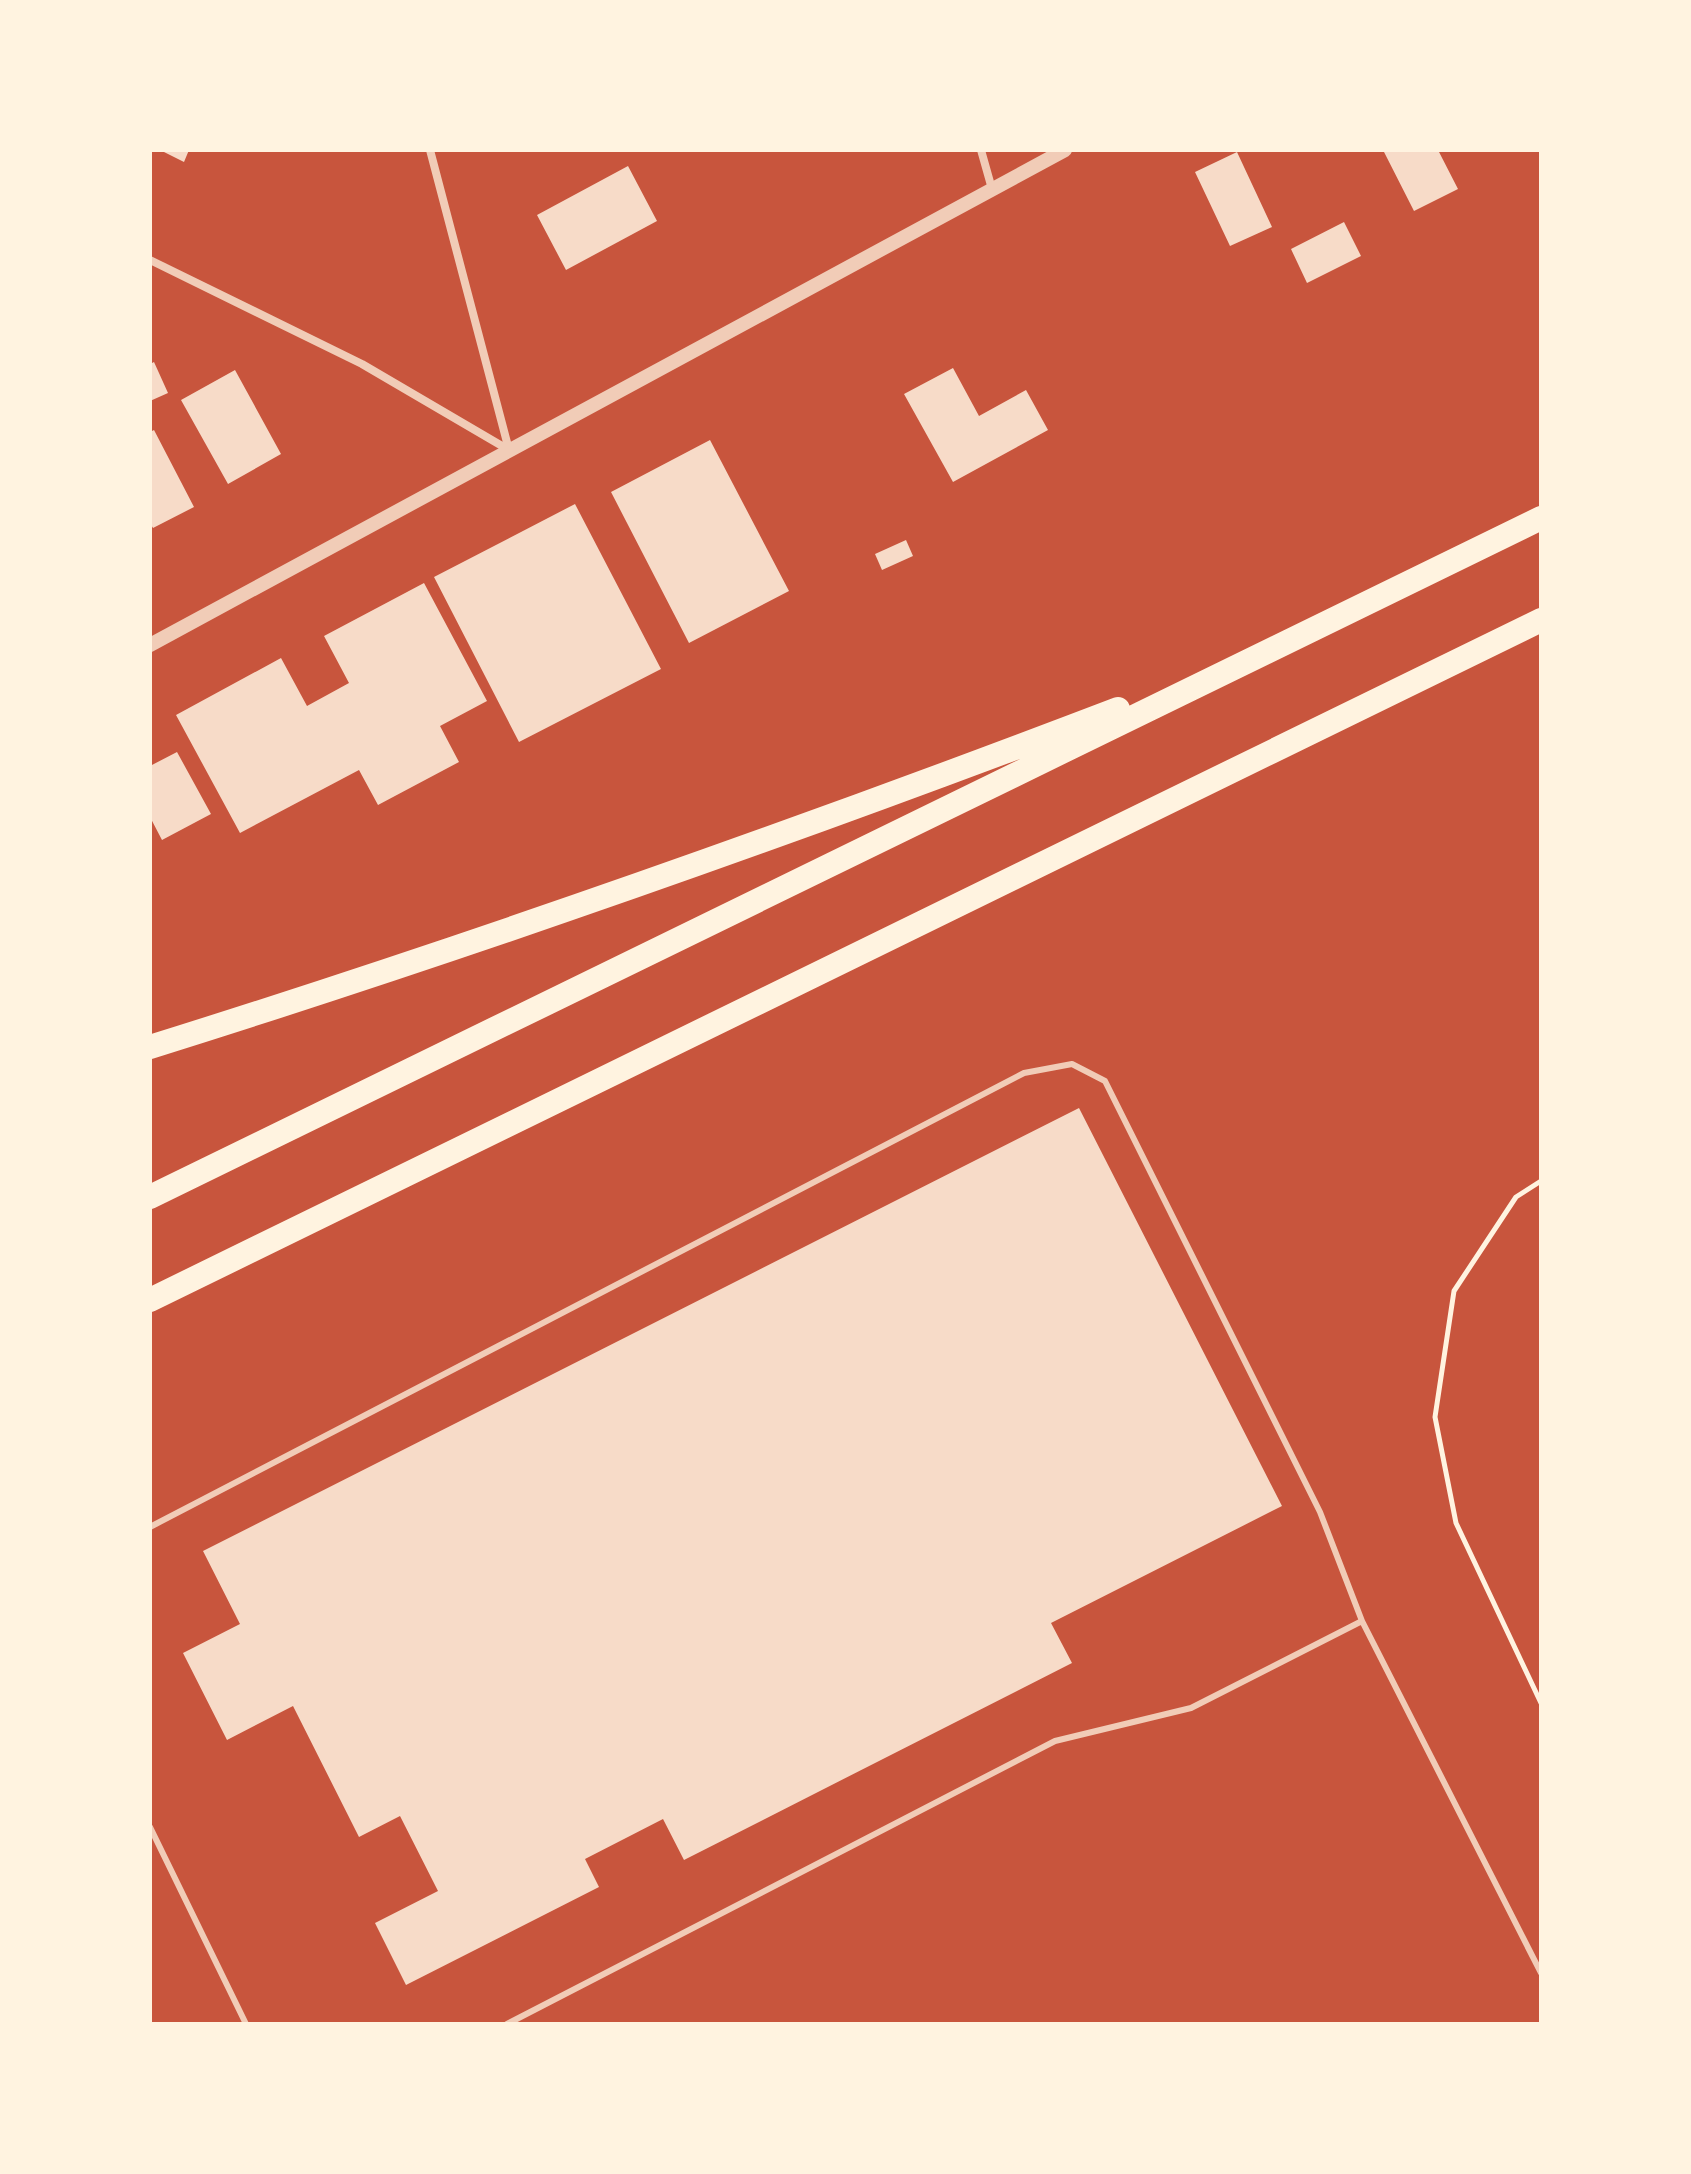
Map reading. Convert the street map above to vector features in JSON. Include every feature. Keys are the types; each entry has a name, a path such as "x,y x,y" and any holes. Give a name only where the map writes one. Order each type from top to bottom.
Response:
{"highway":[{"path":"150,1197 1541,518"},
{"path":"150,1300 1541,620"},
{"path":"150,1047 371,978 849,812 1258,656"}],"street":[{"path":"430,150 509,450"},
{"path":"981,150 992,189"},
{"path":"150,645 1065,150"},
{"path":"150,260 362,364 509,450"}],"lane":[{"path":"150,1527 1024,1073 1072,1064 1105,1081 1320,1512 1362,1621 1541,1973"},
{"path":"507,2024 1055,1741 1191,1708 1362,1621"},
{"path":"150,1827 246,2024"}],"path":[{"path":"1541,1181 1516,1197 1454,1291 1435,1417 1456,1523 1541,1703"}],"building":[{"path":"160,150 189,150 184,162"},
{"path":"1383,150 1438,150 1458,189 1414,211"},
{"path":"1237,152 1272,227 1230,246 1195,172"},
{"path":"628,166 657,221 566,270 537,215"},
{"path":"1344,222 1361,256 1307,283 1291,249"},
{"path":"154,362 168,393 150,401 150,364"},
{"path":"953,368 979,416 1026,390 1048,430 953,482 904,394"},
{"path":"235,370 281,454 228,484 181,400"},
{"path":"154,430 194,507 153,528 150,523 150,432"},
{"path":"710,440 789,591 689,643 611,492"},
{"path":"575,504 661,669 519,742 434,577"},
{"path":"906,540 913,556 882,570 875,554"},
{"path":"424,583 487,701 440,726 459,762 378,805 359,770 240,833 176,715 281,658 307,706 349,683 324,636"},
{"path":"177,752 211,814 162,840 150,817 150,766"},
{"path":"1079,1108 1282,1506 1051,1623 1072,1663 684,1860 663,1819 585,1859 599,1887 406,1985 375,1923 438,1891 400,1816 359,1837 293,1706 227,1740 183,1653 240,1624 203,1551"}]}
